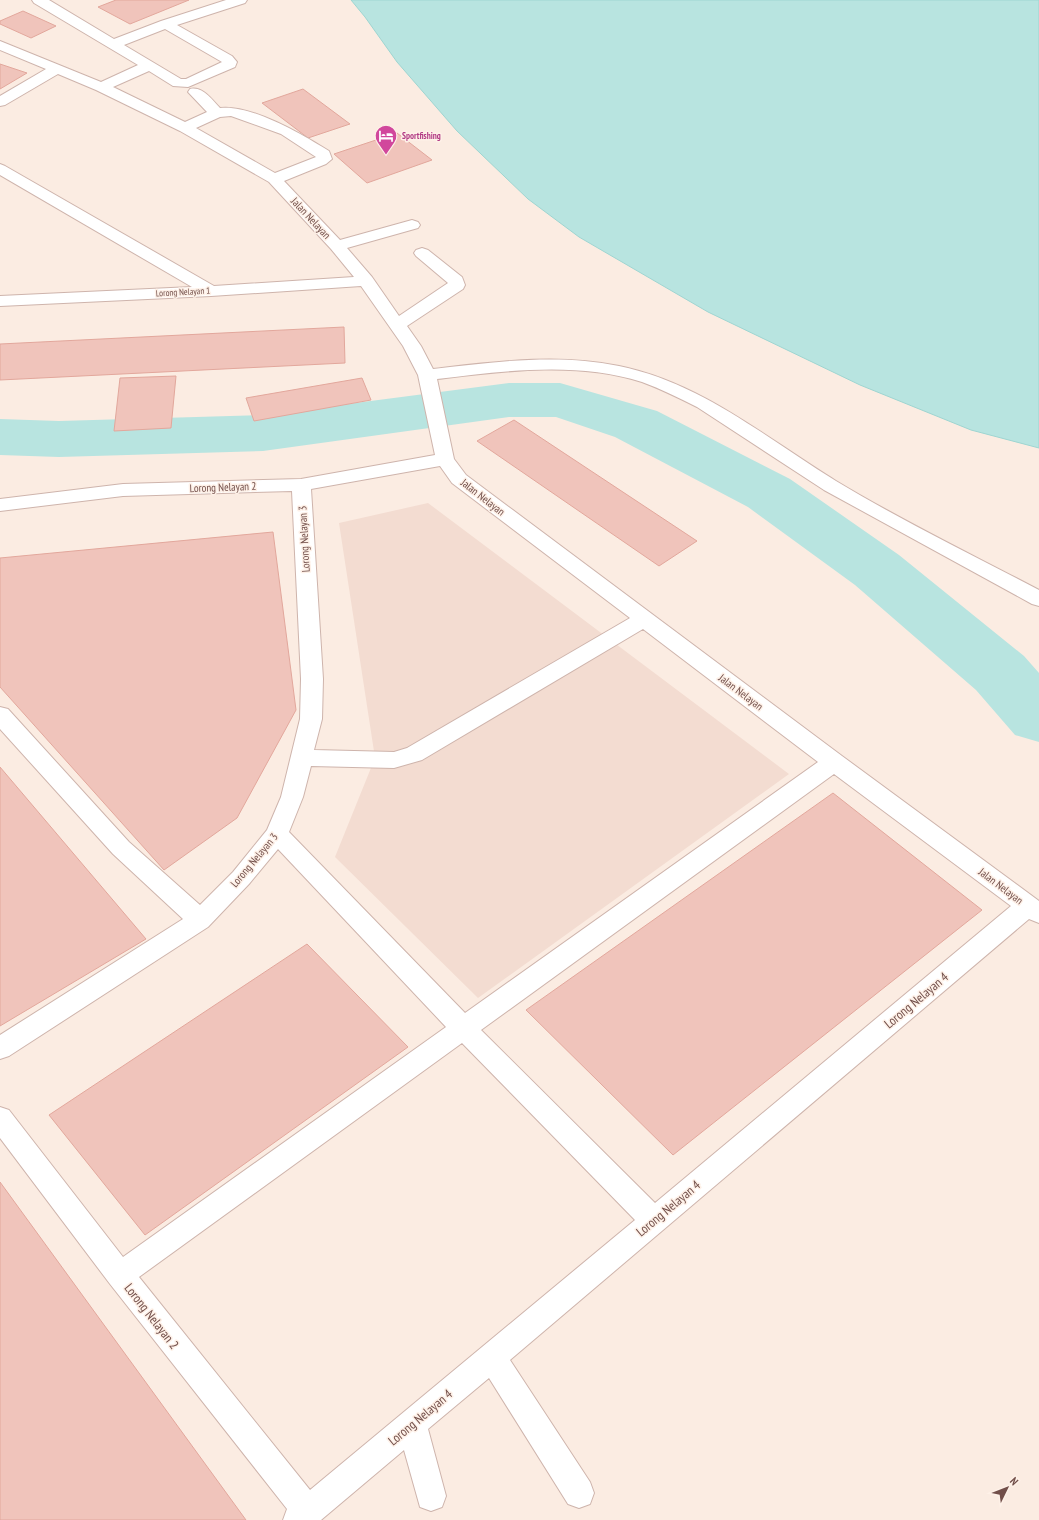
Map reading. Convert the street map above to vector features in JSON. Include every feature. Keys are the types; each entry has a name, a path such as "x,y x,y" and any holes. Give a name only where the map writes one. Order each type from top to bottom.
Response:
{"street":[{"path":"39,0 181,84 188,83 230,64 227,59 166,24"},
{"path":"114,44 166,24 240,0"},
{"name":"Jalan Nelayan","path":"0,45 101,87 185,128 274,179 337,246 366,281 398,324 412,346 427,375 445,459 460,479 834,762 1034,910"},
{"path":"101,87 149,66"},
{"path":"0,102 58,68"},
{"path":"195,92 217,114"},
{"path":"185,128 217,114 228,111 236,112 286,131 324,154 324,158 321,161 274,179"},
{"path":"0,169 212,291"},
{"path":"337,246 412,225"},
{"path":"398,324 457,285 456,282 422,253"},
{"name":"Lorong Nelayan 1","path":"0,301 212,291 366,281"},
{"path":"427,375 500,367 554,365 618,370 651,379 678,389 710,406 830,485 884,516 1039,599"},
{"name":"Lorong Nelayan 2","path":"0,505 54,496 123,490 301,485 445,459"},
{"name":"Lorong Nelayan 3","path":"0,1048 200,920 241,878 277,834 292,797 311,719 312,679 301,485"},
{"path":"302,758 394,760 414,754 644,619"},
{"path":"0,715 121,848 200,920"},
{"path":"120,1275 834,762"},
{"path":"277,834 463,1028 653,1220"},
{"name":"Lorong Nelayan 4","path":"303,1515 653,1220 1034,910"},
{"name":"Lorong Nelayan 2","path":"0,1118 303,1515"},
{"path":"492,1356 580,1493"},
{"path":"412,1424 431,1496"}],"shaded area":[{"path":"428,503 789,774 478,998 335,857 375,758 339,523"}],"water":[{"path":"351,0 1039,0 1039,448 971,430 860,385 708,312 579,237 528,199 457,131 397,62"}],"building":[{"path":"116,0 189,0 130,24 98,7"},
{"path":"23,11 56,26 31,38 0,24 0,21"},
{"path":"0,64 27,73 0,89"},
{"path":"303,89 350,124 308,138 262,103"},
{"path":"397,133 432,160 367,183 334,154"},
{"path":"344,327 345,363 0,380 0,344"},
{"path":"176,376 171,428 114,431 120,378"},
{"path":"362,378 371,400 254,421 246,398"},
{"path":"514,420 697,541 659,566 477,441"},
{"path":"273,532 296,710 237,818 164,870 0,687 0,558"},
{"path":"0,767 146,939 0,1026"},
{"path":"833,793 982,910 673,1155 526,1010"},
{"path":"307,944 408,1047 145,1235 49,1115"},
{"path":"0,1182 246,1520 0,1520"}],"waterway":[{"path":"0,437 59,439 263,433 509,400 560,400 636,424 769,493 877,570 1000,673 1039,717"}],"place":[{"name":"Sportfishing","path":"386,156"}]}
